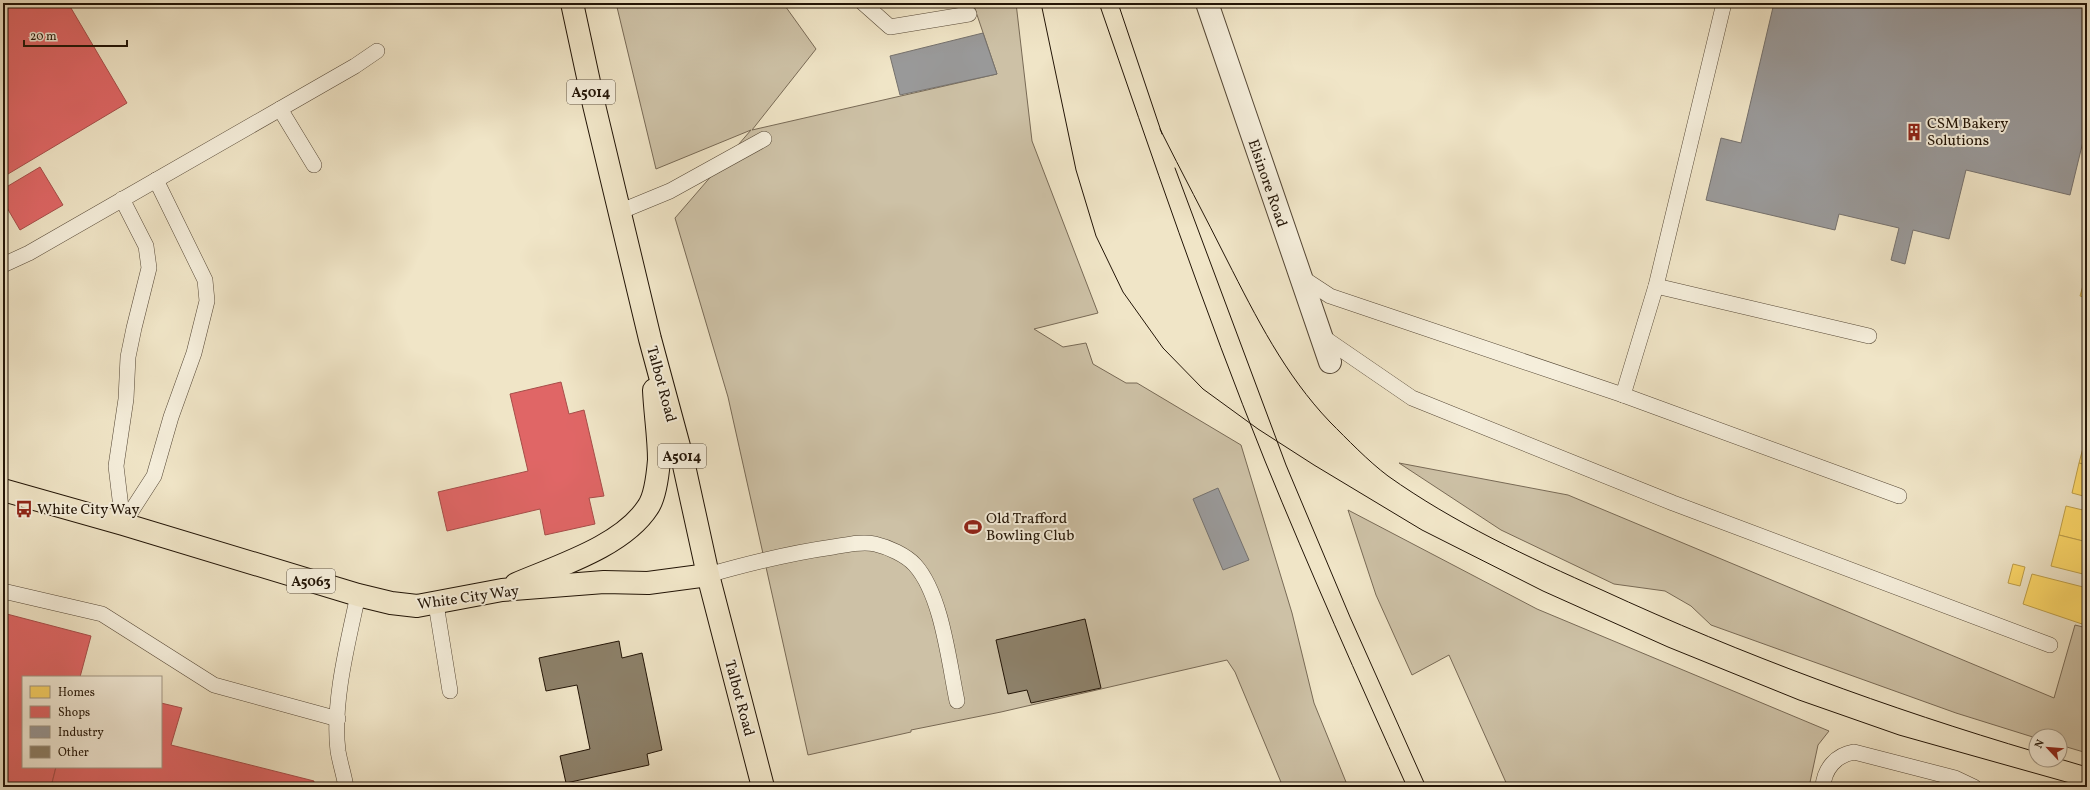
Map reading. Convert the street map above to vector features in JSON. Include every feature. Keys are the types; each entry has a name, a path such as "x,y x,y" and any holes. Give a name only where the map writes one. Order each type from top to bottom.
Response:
{"main road":[{"name":"Talbot Road","path":"572,3 619,212 650,339 683,461 708,575 763,787"},
{"path":"502,590 614,539 632,526 649,506 657,479 659,459 650,339"},
{"name":"White City Way","path":"3,490 392,604 417,606 436,604 502,590 604,582 648,583 708,575"}],"street":[{"name":"Elsinore Road","path":"1207,3 1323,337 1330,362"}],"lane":[{"path":"863,3 890,26 968,14"},
{"path":"1623,395 1656,286 1724,3"},
{"path":"3,266 29,253 280,110 355,66 376,51"},
{"path":"280,110 314,165"},
{"path":"619,212 670,191 764,139"},
{"path":"123,524 154,476 171,417 194,353 207,301 205,280 156,180"},
{"path":"122,199 146,246 149,268 128,357 126,399 116,466 123,524"},
{"path":"1301,277 1330,296 1623,395 1899,496"},
{"path":"1656,286 1869,336"},
{"path":"1323,337 1412,398 1695,511 2050,645"},
{"path":"708,575 794,552 860,543 875,544 896,552 915,565 931,594 937,609 957,701"},
{"path":"3,592 102,614 214,685 338,719"},
{"path":"346,787 338,751 338,719 344,662 358,595"},
{"path":"436,604 450,691"},
{"path":"1823,787 1828,768 1840,757 1854,752 1955,778 1974,787"}],"shaded area":[{"path":"616,3 783,3 816,49 752,130 997,74 973,3 1016,3 1032,141 1098,313 1034,329 1063,347 1086,343 1093,364 1126,383 1137,383 1241,445 1292,613 1314,703 1348,787 1283,787 1235,672 1227,660 1001,712 911,730 911,732 808,755 728,397 675,218 751,130 656,169"},
{"path":"1399,463 1568,495 2054,698 2075,625 2087,628 2087,753 2068,747 2068,728 2028,728 2028,736 1956,713 1711,625 1691,606 1665,591 1614,584 1501,530"},
{"path":"1348,510 1537,609 1829,731 1818,745 1809,787 1508,787 1449,655 1412,675 1376,595"}],"building: Homes":[{"path":"2087,275 2087,298 2080,296"},
{"path":"2087,433 2087,465 2079,463"},
{"path":"2079,463 2087,465 2087,497 2072,493"},
{"path":"2066,506 2087,511 2087,542 2059,535"},
{"path":"2059,535 2087,542 2087,575 2051,566"},
{"path":"2013,564 2025,567 2020,586 2008,583"},
{"path":"2032,574 2087,588 2087,606 2082,624 2023,604"}],"building: Shops":[{"path":"3,3 68,3 127,103 3,177"},
{"path":"40,167 63,205 20,230 3,201 3,189"},
{"path":"561,382 569,414 584,410 604,496 589,498 595,524 545,535 540,509 447,531 438,492 528,471 510,394"},
{"path":"3,613 91,636 80,676 22,676 22,768 56,768 51,787 3,787"},
{"path":"162,703 182,708 171,745 314,781 313,787 51,787 56,768 162,768"}],"building: Industry":[{"name":"CSM Bakery Solutions","path":"1774,3 2087,3 2087,125 2070,195 1966,170 1949,239 1913,230 1905,264 1891,260 1899,228 1839,214 1835,230 1706,200 1721,138 1741,143"},
{"path":"983,33 997,74 900,95 890,56"},
{"path":"1218,488 1249,560 1223,570 1193,499"}],"building: Other":[{"path":"1085,619 1101,688 1031,703 1027,690 1008,694 996,640"},
{"path":"619,641 622,658 642,653 662,750 647,754 649,765 566,783 560,756 590,749 577,685 546,691 539,658"}],"tram line":[{"path":"1041,3 1076,170 1096,236 1123,292 1163,348 1203,389 1258,429 1314,465 1422,530 1543,591 1668,647 1799,700 1899,735 2084,787"},
{"path":"1099,3 1179,233 1265,461 1352,665 1407,787"},
{"path":"1118,3 1162,134"},
{"path":"1160,129 1260,324 1285,365 1299,385 1330,422 1365,457 1388,476 1439,509 1519,552 1708,637 1870,699 2028,750"},
{"path":"1175,168 1286,465 1350,617 1426,787"},
{"path":"2068,761 2087,767"}],"place":[{"name":"CSM Bakery Solutions","path":"1914,132"},
{"name":"White City Way","path":"24,509"},
{"name":"Old Trafford Bowling Club","path":"973,527"}]}
